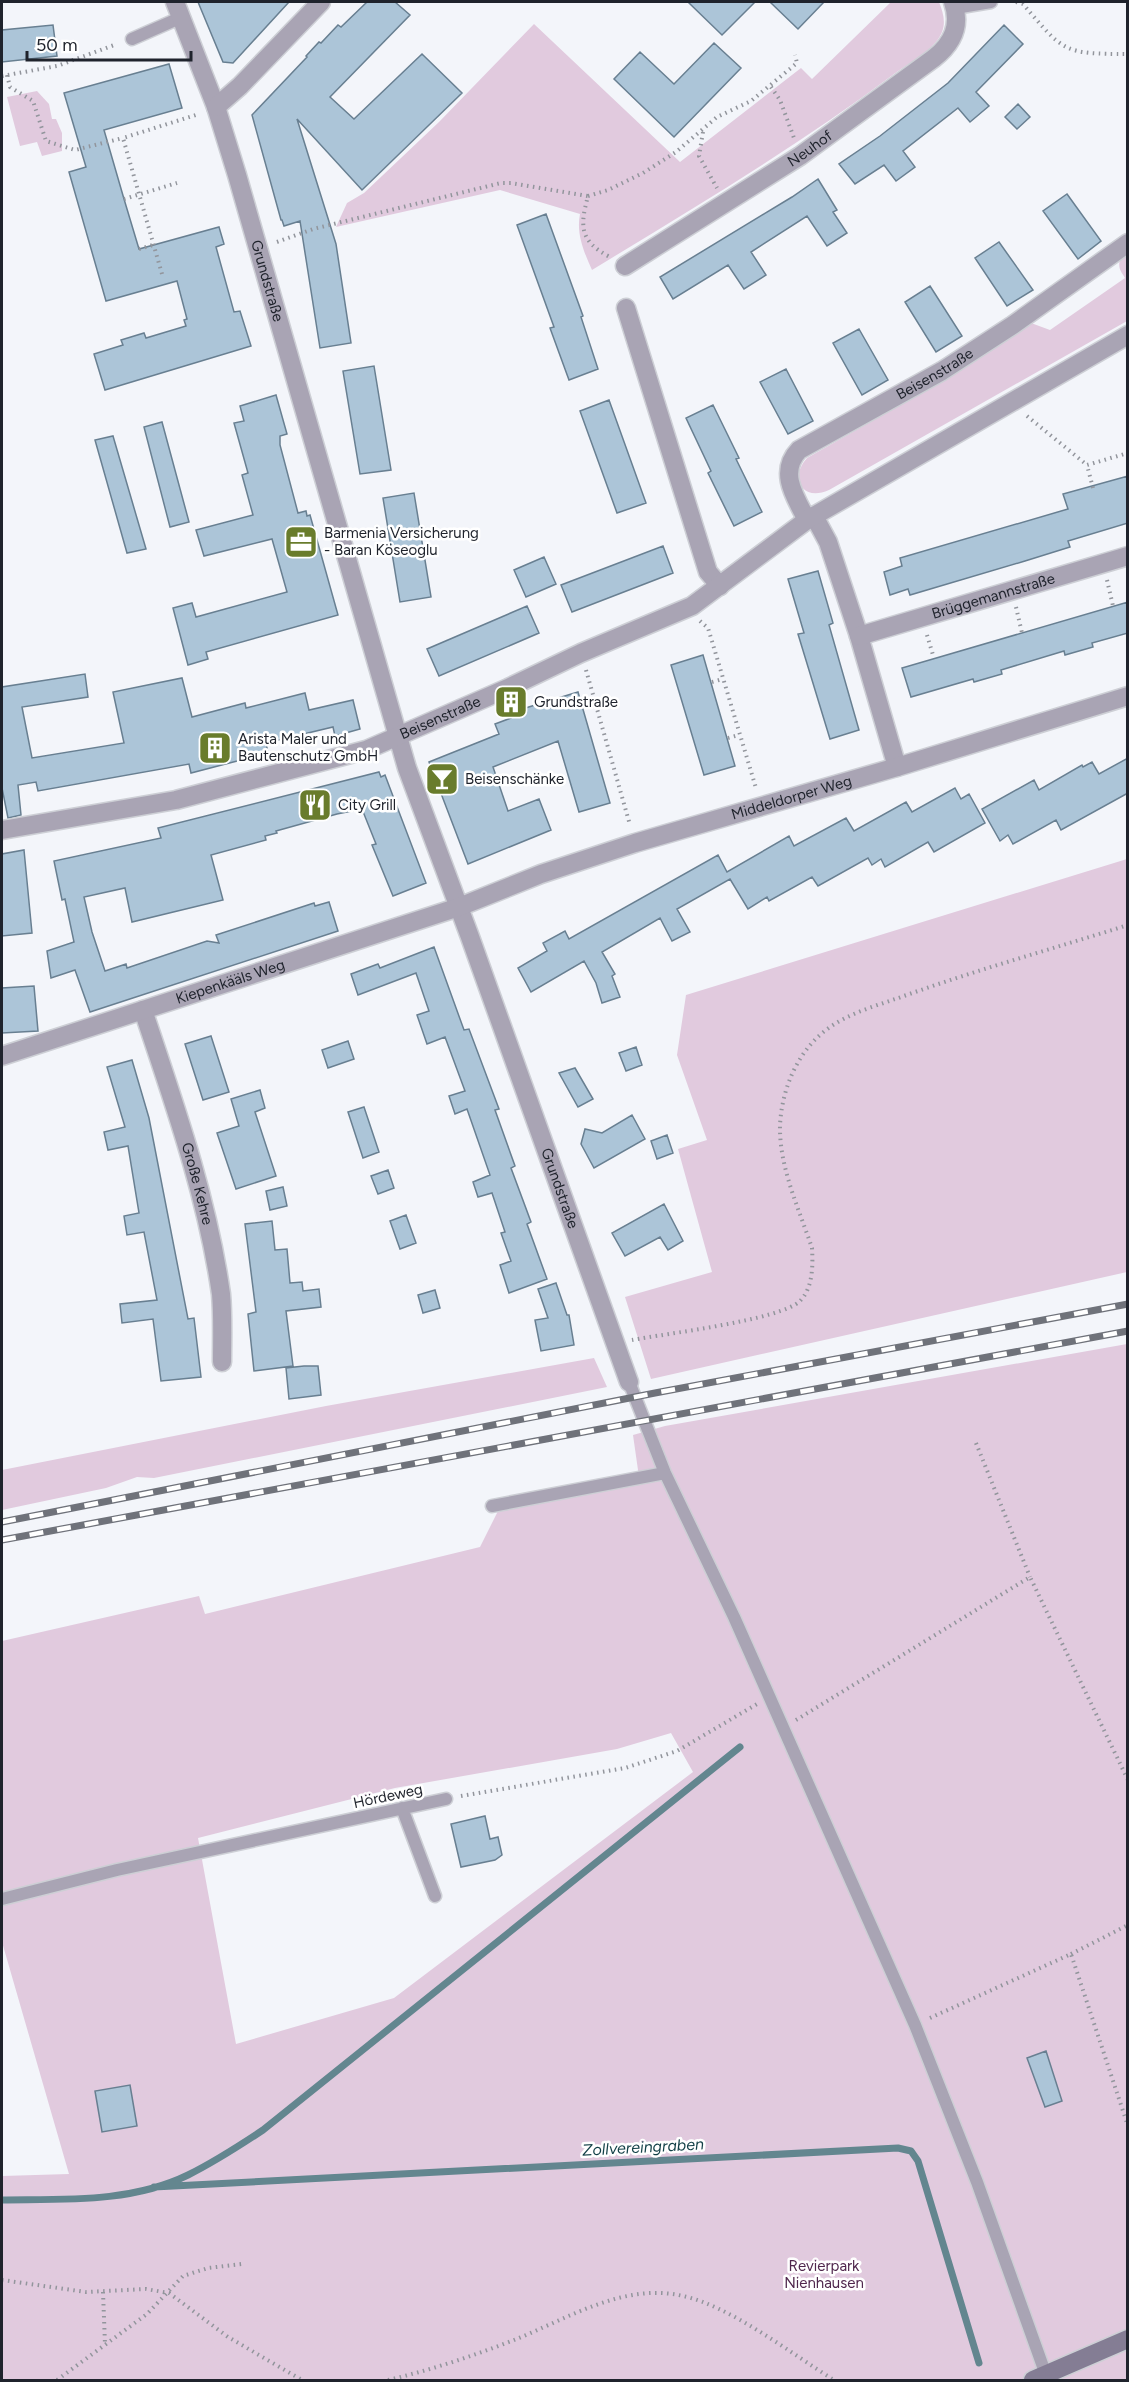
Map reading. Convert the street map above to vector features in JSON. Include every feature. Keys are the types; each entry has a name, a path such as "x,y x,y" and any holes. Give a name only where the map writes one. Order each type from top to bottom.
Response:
{"street":[{"path":"216,108 321,2"},
{"name":"Neuhof","path":"625,266 800,156 947,48 956,23 954,5"},
{"name":"Grundstraße","path":"178,9 216,108 259,249 407,768 629,1382"},
{"name":"Beisenstraße","path":"811,518 791,489 788,478 791,458 799,450 942,371 1013,325 1128,243"},
{"path":"626,308 708,573 720,586"},
{"name":"Beisenstraße","path":"2,830 176,800 366,750 398,734 508,688 581,653 692,606 811,518 1128,335"},
{"path":"811,518 828,542 859,636 897,767"},
{"name":"Brüggemannstraße","path":"859,636 1128,556"},
{"name":"Middeldorper Weg","path":"459,907 542,874 635,843 897,767 1128,696"},
{"name":"Kiepenkääls Weg","path":"2,1056 459,907"},
{"name":"Große Kehre","path":"143,1010 178,1114 211,1236 221,1296 222,1362"},
{"path":"1039,2378 1128,2339"}],"lane":[{"path":"954,5 991,2"},
{"path":"132,39 178,9"},
{"path":"629,1382 665,1473 734,1617 915,2025 977,2182 1039,2378"},
{"path":"492,1506 665,1473"},
{"name":"Hördeweg","path":"2,1899 105,1872 446,1799"},
{"path":"402,1808 435,1896"}],"path":[{"path":"1017,2 1023,4 1055,41 1068,50 1083,53 1128,54"},
{"path":"2,76 57,66 132,39"},
{"path":"259,249 313,229 501,183 588,196 608,190 643,173 676,152 717,117 751,101 771,87 797,63 795,55"},
{"path":"8,75 10,87 33,101 46,141 75,150 123,138 216,108"},
{"path":"771,87 780,100 800,156"},
{"path":"703,131 699,156 702,166 726,202"},
{"path":"123,138 162,274"},
{"path":"124,199 177,183"},
{"path":"588,196 582,220 587,239 598,251 625,266"},
{"path":"139,249 153,245"},
{"path":"1030,418 1087,465 1093,488"},
{"path":"1087,465 1128,453"},
{"path":"692,606 702,624 708,628 762,806"},
{"path":"581,653 635,843"},
{"path":"712,682 723,679"},
{"path":"728,738 740,735"},
{"path":"616,1343 716,1326 784,1310 800,1301 810,1283 813,1265 783,1157 780,1124 789,1083 798,1060 826,1030 846,1017 944,981 1128,925"},
{"path":"976,1443 1030,1577 1128,1780"},
{"path":"783,1728 1030,1577"},
{"name":"Hördeweg","path":"446,1799 625,1768 677,1751 768,1697"},
{"path":"915,2025 1071,1954 1128,1925"},
{"path":"1071,1954 1128,2126"},
{"path":"57,2380 147,2314 177,2282 192,2272 242,2264"},
{"path":"2,2280 69,2290 103,2292 146,2289 169,2293 228,2337 302,2380"},
{"path":"103,2292 105,2345"},
{"path":"388,2380 480,2353 619,2298 661,2292 684,2296 723,2311 834,2380"}],"green space":[{"path":"891,2 939,2 944,24 939,39 934,45 858,101 783,151 592,270 580,236 580,214 500,190 336,227 347,203 364,193 439,122 534,24 680,162 801,68 812,79"},
{"path":"37,91 49,104 52,119 56,119 62,133 62,151 42,156 37,142 20,146 7,97"},
{"path":"1127,253 1127,321 829,490 812,493 801,486 799,473 807,458 918,395 1031,323 1050,330 1125,278 1119,262"},
{"path":"1127,859 1127,1272 651,1379 625,1297 712,1272 678,1149 707,1140 677,1055 686,995"},
{"name":"Revierpark Nienhausen","path":"1127,1344 1127,2338 1029,2380 2,2380 2,2176 69,2174 2,1942 2,1641 199,1596 205,1614 480,1547 498,1511 640,1484 633,1435 665,1426","holes":["671,1733 693,1772 394,1998 236,2044 198,1838 395,1788 617,1749"]},
{"path":"594,1358 607,1387 154,1478 137,1477 106,1488 2,1510 2,1470 326,1406"},
{"path":"1127,2341 1127,2380 1036,2380"}],"building":[{"path":"198,2 289,2 233,63 223,62"},
{"path":"367,2 395,2 410,15 330,97 354,119 422,54 462,93 362,190 297,119 336,244 351,343 320,348 300,221 284,226 281,220 252,115 319,42 321,43 338,25 341,27"},
{"path":"688,2 755,2 722,35"},
{"path":"770,2 824,2 798,29"},
{"path":"53,25 57,56 2,62 2,30"},
{"path":"1004,25 1023,44 976,92 989,106 970,122 958,108 903,151 915,167 896,181 884,165 855,184 839,164 880,136 948,83"},
{"path":"714,43 741,68 674,137 614,79 640,52 674,84"},
{"path":"169,64 182,108 104,130 124,199 139,249 219,227 224,244 216,247 234,312 240,311 251,346 105,390 94,354 123,345 121,340 144,333 146,338 186,326 184,320 187,319 177,281 106,301 69,172 86,167 64,93"},
{"path":"1018,104 1030,117 1017,129 1005,117"},
{"path":"818,179 837,210 833,212 847,233 827,246 807,216 751,252 766,275 744,289 728,265 673,299 660,277"},
{"path":"1067,194 1101,241 1078,259 1043,211"},
{"path":"546,214 583,316 581,317 598,369 569,380 550,328 554,327 517,225"},
{"path":"999,242 1033,290 1007,306 975,258"},
{"path":"930,286 962,336 936,352 905,302"},
{"path":"859,329 888,380 862,395 833,343"},
{"path":"374,366 391,470 360,474 343,371"},
{"path":"786,369 813,421 788,434 760,382"},
{"path":"276,395 287,434 280,436 280,445 298,513 306,511 307,516 310,515 338,615 206,652 208,659 188,665 173,608 192,603 196,617 287,592 272,539 204,556 196,530 253,515 242,475 248,473 234,423 244,421 240,406"},
{"path":"609,400 646,503 617,513 580,411"},
{"path":"713,405 762,512 734,526 708,473 711,471 686,418"},
{"path":"162,422 189,522 170,527 144,427"},
{"path":"113,436 146,549 127,553 95,440"},
{"path":"1128,476 1128,523 1068,541 1070,547 1025,561 910,595 908,589 890,595 884,572 902,566 900,558 1068,509 1063,494"},
{"path":"414,493 431,597 400,602 383,498"},
{"path":"663,546 673,573 572,612 561,585"},
{"path":"544,557 556,584 526,597 514,570"},
{"path":"818,571 833,623 829,625 859,730 830,739 798,634 804,633 788,579"},
{"path":"1128,602 1128,633 1092,643 1093,647 1065,655 1064,651 1001,670 1002,674 974,682 973,679 911,697 902,668"},
{"path":"527,606 539,633 439,676 427,649"},
{"path":"703,655 735,766 704,775 671,665"},
{"path":"85,674 88,697 22,707 32,758 124,743 113,692 182,678 192,717 245,703 246,708 305,693 309,710 353,700 360,729 335,736 333,727 266,743 268,753 191,773 189,764 38,791 36,782 18,785 21,815 8,818 2,788 2,687"},
{"path":"578,692 610,803 579,812 558,741 493,767 508,811 539,799 551,830 468,864 429,762 499,734 495,724 511,718 509,713"},
{"path":"1128,758 1128,793 1061,830 1056,820 1013,844 1008,835 1000,841 982,809 1034,780 1039,790 1082,765 1083,767 1092,762 1099,774"},
{"path":"379,772 381,777 385,775 426,883 393,896 372,845 376,844 362,809 337,814 276,831 277,833 265,836 266,840 211,855 223,900 132,922 125,888 84,897 92,932 105,971 126,964 127,968 207,941 219,943 216,935 314,903 315,906 329,902 338,931 90,1012 75,970 51,978 47,951 74,942 54,861 161,838 158,828"},
{"path":"955,788 961,799 969,794 985,823 934,852 928,842 885,867 881,859 872,865 868,858 818,886 812,877 769,901 767,897 748,909 730,879 677,909 690,932 672,941 660,918 602,952 615,974 612,976 620,997 602,1003 596,983 584,961 531,992 518,968 547,951 543,943 565,931 569,939 718,855 727,872 789,836 794,846 846,818 854,831 906,802 912,812"},
{"path":"24,850 32,933 2,936 2,854"},
{"path":"434,947 464,1030 469,1029 499,1109 495,1110 515,1166 511,1168 531,1222 527,1224 547,1279 509,1293 500,1265 511,1261 501,1233 505,1232 492,1193 478,1197 473,1182 490,1175 467,1109 455,1114 449,1096 465,1091 445,1037 427,1044 417,1015 429,1011 416,973 358,995 351,974 378,964 380,968"},
{"path":"34,986 38,1031 2,1033 2,988"},
{"path":"211,1036 229,1092 203,1100 185,1044"},
{"path":"348,1041 354,1059 328,1068 322,1050"},
{"path":"636,1047 642,1065 626,1071 619,1053"},
{"path":"132,1060 149,1118 188,1319 194,1318 201,1377 161,1381 153,1319 122,1323 120,1304 157,1300 144,1232 127,1235 124,1216 139,1213 128,1146 108,1150 104,1132 125,1127 107,1067"},
{"path":"575,1068 593,1099 578,1107 559,1073"},
{"path":"260,1090 265,1108 255,1112 276,1176 236,1189 217,1133 239,1126 231,1099"},
{"path":"364,1107 379,1152 363,1158 348,1112"},
{"path":"632,1115 645,1139 594,1168 581,1144 585,1129 602,1133"},
{"path":"667,1135 673,1153 657,1159 651,1141"},
{"path":"388,1170 394,1188 378,1194 371,1176"},
{"path":"283,1187 287,1206 270,1210 266,1191"},
{"path":"664,1204 683,1241 668,1250 660,1237 625,1256 612,1233"},
{"path":"406,1215 416,1243 400,1249 390,1221"},
{"path":"272,1221 275,1250 287,1249 290,1283 302,1282 303,1291 319,1289 321,1307 286,1311 293,1366 254,1371 248,1314 256,1312 245,1224"},
{"path":"556,1283 567,1315 569,1315 574,1345 541,1351 535,1320 548,1318 538,1289"},
{"path":"435,1290 440,1308 423,1313 418,1295"},
{"path":"318,1366 321,1395 289,1399 286,1368"},
{"path":"485,1816 490,1839 498,1837 502,1855 495,1860 461,1867 451,1824"},
{"path":"1046,2051 1062,2101 1045,2107 1027,2058"},
{"path":"130,2085 137,2126 102,2132 95,2091"}],"waterway":[{"name":"Zollvereingraben","path":"2,2200 96,2198 143,2191 188,2175 226,2154 263,2130 740,1747"},
{"name":"Zollvereingraben","path":"154,2187 898,2148 911,2151 918,2161 979,2363"}],"railway":[{"path":"2,1522 655,1393 1128,1304"},
{"path":"2,1540 1128,1331"}],"place":[{"name":"Barmenia Versicherung - Baran Köseoglu","path":"301,542"},
{"name":"Grundstraße","path":"511,702"},
{"name":"Arista Maler und Bautenschutz GmbH","path":"215,748"},
{"name":"Beisenschänke","path":"442,779"},
{"name":"City Grill","path":"315,805"}]}
